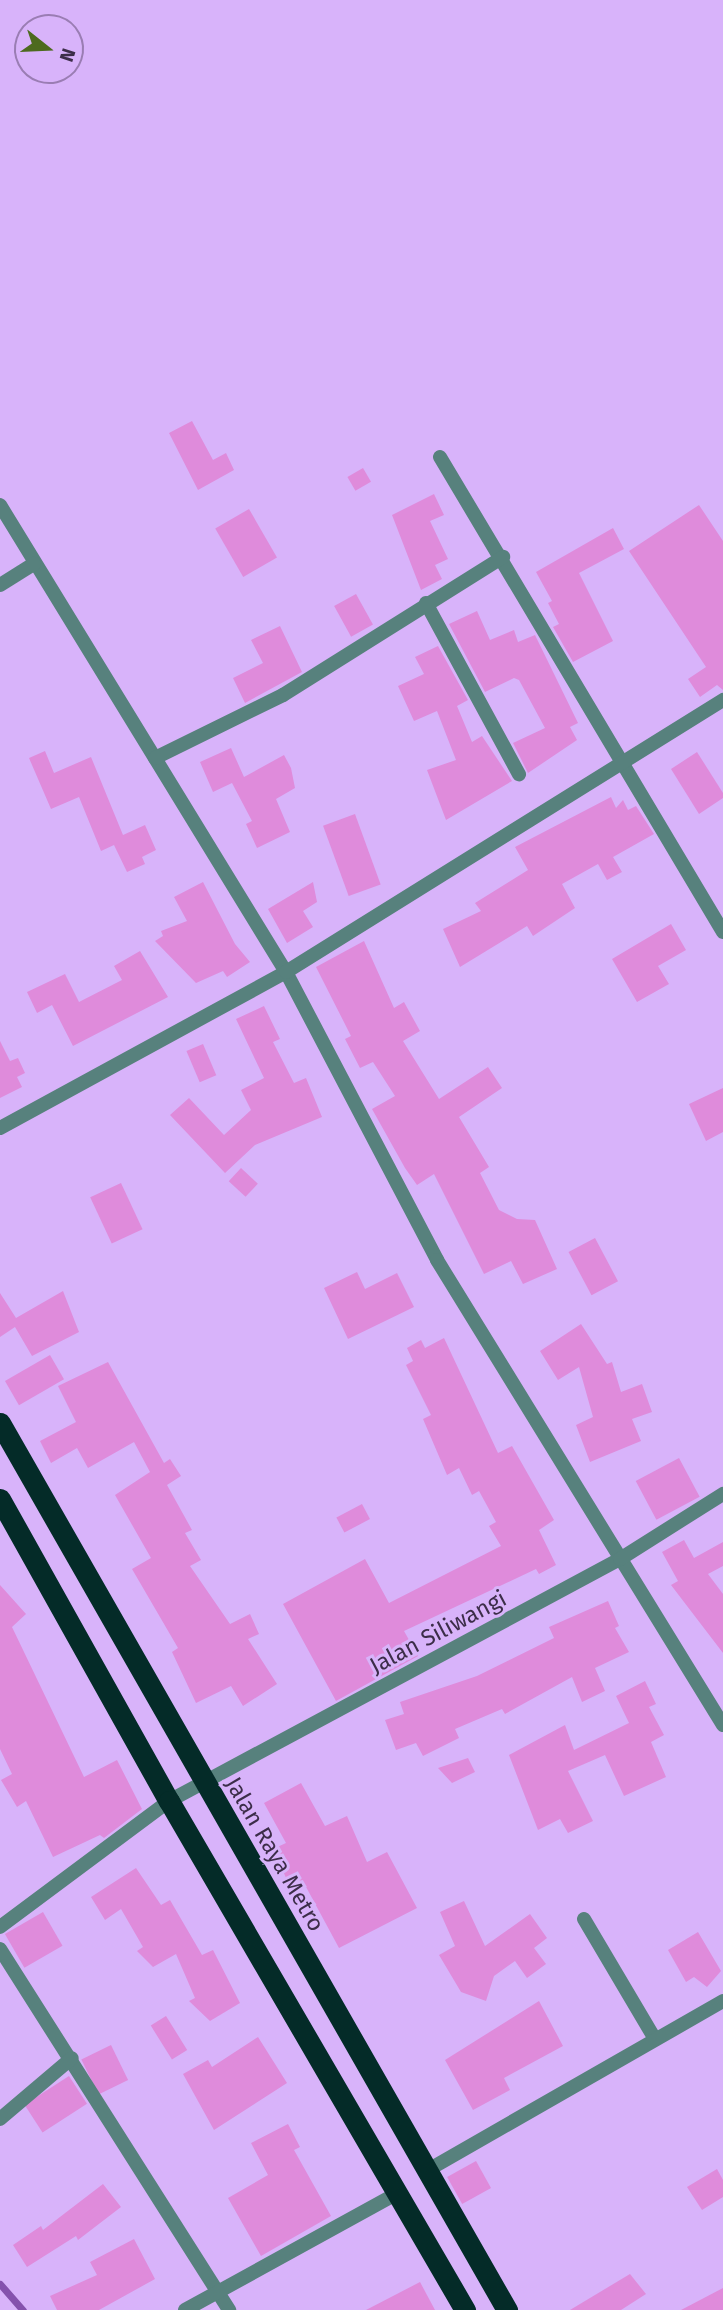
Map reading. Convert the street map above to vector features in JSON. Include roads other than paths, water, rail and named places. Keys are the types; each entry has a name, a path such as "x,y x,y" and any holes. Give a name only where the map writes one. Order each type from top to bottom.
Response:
{"highway":[{"name":"Jalan Raya Metro","path":"0,1423 507,2310"},
{"path":"0,1499 169,1801 465,2310"}],"street":[{"path":"440,457 503,557 723,932"},
{"path":"0,505 286,972 437,1260 723,1725"},
{"path":"155,758 283,695 503,557"},
{"path":"0,585 34,564"},
{"path":"426,603 519,774"},
{"path":"0,1128 286,972 723,700"},
{"name":"Jalan Siliwangi","path":"0,1927 169,1801 621,1559 723,1494"},
{"path":"584,1919 655,2039"},
{"path":"0,1949 72,2058 229,2310"},
{"path":"428,2170 723,2001"},
{"path":"0,2119 72,2058"},
{"path":"185,2310 398,2193"}],"waterway":[{"path":"0,2284 23,2310"}]}
